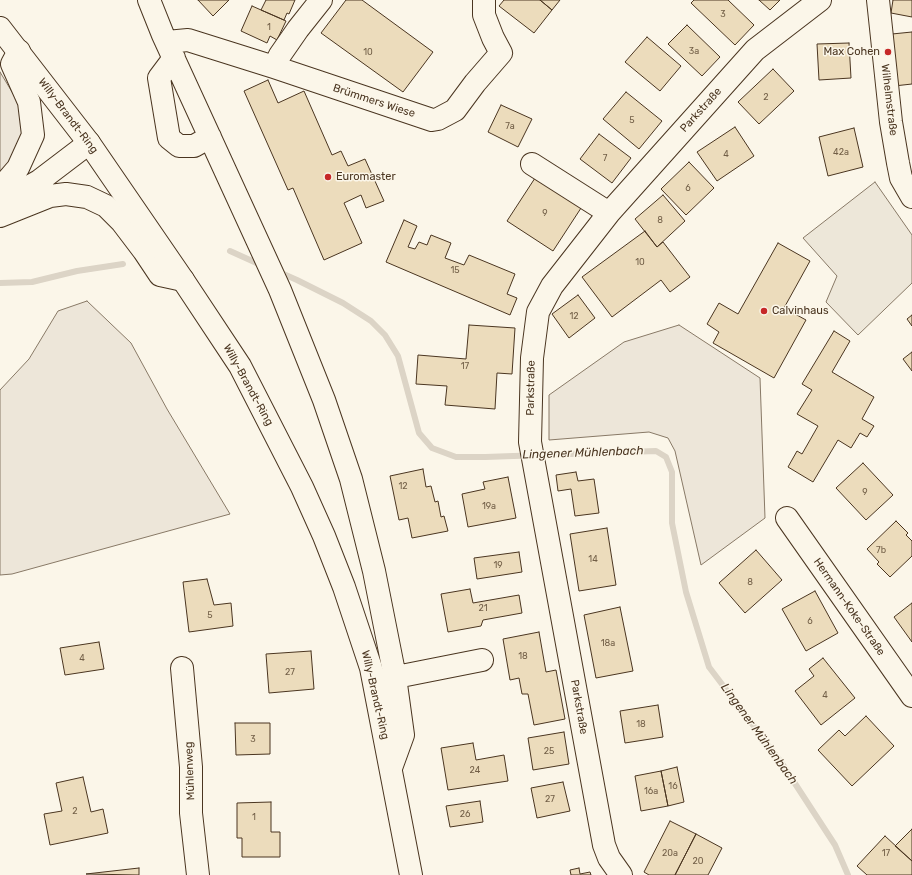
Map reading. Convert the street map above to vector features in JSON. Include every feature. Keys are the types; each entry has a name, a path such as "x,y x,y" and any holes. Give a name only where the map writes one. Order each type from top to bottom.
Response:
{"street":[{"name":"Willy-Brandt-Ring","path":"149,0 280,290 324,400 351,478 374,571 395,677 403,735 391,768"},
{"path":"274,67 280,55 298,29 321,0"},
{"name":"Brümmers Wiese","path":"171,50 188,40 432,120 438,119 455,110 501,52 493,38 484,15 484,0"},
{"name":"Parkstraße","path":"621,875 604,845 530,442 532,358 538,312 552,286 609,213 755,50 820,0"},
{"name":"Wilhelmstraße","path":"878,0 891,122 898,163 901,178 912,197"},
{"name":"Willy-Brandt-Ring","path":"0,28 88,143 183,280 240,366 302,488 324,536 344,587 371,668 410,875"},
{"path":"171,50 159,78 169,138 179,146 194,146 210,137"},
{"path":"0,189 18,168 33,135 30,102 12,64 19,51"},
{"path":"0,203 39,181 88,143"},
{"path":"532,164 609,213"},
{"path":"0,216 50,196 66,194 87,197 106,206 122,222 160,275 183,280"},
{"name":"Hermann-Koke-Straße","path":"787,518 912,696"},
{"path":"374,681 482,660"},
{"name":"Mühlenweg","path":"182,668 191,766 191,813 198,875"}],"shaded area":[{"path":"0,72 23,110 24,132 19,151 0,175"},
{"path":"875,182 912,235 912,283 858,335 826,302 837,276 803,238"},
{"path":"87,301 131,343 167,409 230,514 12,574 0,575 0,390 29,359 58,311"},
{"path":"679,325 760,378 765,518 701,565 675,451 668,438 649,432 549,440 549,395 624,342"}],"building":[{"path":"198,0 229,0 213,16"},
{"path":"266,0 295,0 289,14 287,13 284,20 261,10"},
{"path":"346,0 362,0 433,52 403,92 321,33"},
{"path":"504,0 540,0 552,10 534,33 499,6"},
{"path":"540,0 560,0 552,10"},
{"path":"694,0 728,0 754,25 735,45 691,3"},
{"path":"759,0 780,0 770,10"},
{"path":"893,0 912,0 912,17 891,13"},
{"path":"252,6 286,21 277,40 270,36 267,43 241,31"},
{"path":"687,25 720,57 702,76 668,44"},
{"path":"912,32 912,84 894,86 892,34"},
{"path":"647,37 681,66 660,91 625,62"},
{"path":"849,43 851,78 819,80 817,44"},
{"path":"773,69 794,91 759,124 738,102"},
{"name":"Euromaster","path":"268,80 278,103 304,91 332,155 341,151 348,166 365,159 384,201 366,208 361,195 344,203 362,243 324,260 293,188 288,190 244,91"},
{"path":"626,92 662,121 639,149 603,119"},
{"path":"501,105 532,119 518,147 488,132"},
{"path":"735,127 754,156 717,181 697,152"},
{"path":"854,128 863,167 828,176 819,137"},
{"path":"599,134 631,158 612,183 580,159"},
{"path":"689,162 714,188 686,215 661,189"},
{"path":"537,175 583,205 553,251 507,221"},
{"path":"663,195 685,221 657,247 635,219"},
{"path":"404,220 417,226 408,247 415,249 419,242 427,245 431,235 451,243 445,258 464,265 469,255 515,274 507,294 517,298 510,315 386,262"},
{"path":"645,231 657,247 663,242 690,277 670,292 661,280 612,317 582,277"},
{"name":"Calvinhaus","path":"778,243 810,261 784,308 806,320 774,378 713,343 719,332 707,324 719,303 738,314"},
{"path":"578,295 595,318 569,338 552,314"},
{"path":"912,315 912,326 907,319"},
{"path":"469,325 515,328 512,374 497,373 495,409 445,405 447,386 416,384 418,355 466,359"},
{"path":"834,331 850,341 832,372 874,397 862,419 874,426 867,437 860,433 851,448 838,440 813,482 788,467 797,451 802,454 818,426 797,414 812,390 802,384"},
{"path":"912,352 912,371 903,359"},
{"path":"863,463 893,495 866,520 836,488"},
{"path":"423,469 426,487 431,486 435,502 438,501 441,517 444,516 448,531 412,538 408,518 399,520 390,476"},
{"path":"576,472 578,481 594,479 599,513 575,516 571,489 558,491 556,475"},
{"path":"508,477 516,518 468,527 462,494 485,489 483,482"},
{"path":"896,521 908,533 906,535 912,541 912,556 890,577 877,564 879,562 867,549"},
{"path":"607,528 616,585 579,591 570,534"},
{"path":"756,550 782,580 745,613 719,583"},
{"path":"519,552 522,572 477,579 474,558"},
{"path":"207,579 214,605 231,603 233,626 189,632 183,582"},
{"path":"470,589 473,603 519,595 522,613 483,620 481,626 448,632 441,594"},
{"path":"815,591 838,633 806,651 782,609"},
{"path":"912,603 912,642 894,617"},
{"path":"620,607 633,671 596,678 584,615"},
{"path":"539,632 546,672 556,670 565,719 534,725 528,694 522,694 519,678 510,680 503,639"},
{"path":"99,642 104,669 65,675 60,648"},
{"path":"311,651 314,689 269,693 266,654"},
{"path":"823,658 855,698 821,725 795,691 814,676 809,669"},
{"path":"658,705 663,737 625,743 620,711"},
{"path":"866,716 894,746 852,786 818,750 839,730 845,736"},
{"path":"235,723 270,723 270,754 236,755"},
{"path":"564,732 569,764 533,770 528,738"},
{"path":"473,743 476,760 504,755 508,781 448,790 441,748"},
{"path":"677,767 684,802 668,806 661,771"},
{"path":"661,771 668,806 641,811 635,776"},
{"path":"83,777 91,812 103,809 108,833 50,845 44,814 62,811 56,783"},
{"path":"563,782 570,811 537,818 531,788"},
{"path":"480,801 483,822 450,827 446,806"},
{"path":"271,802 271,832 280,832 280,857 242,857 242,838 237,838 237,803"},
{"path":"670,821 696,834 675,875 649,875 644,872"},
{"path":"912,829 912,861 895,846"},
{"path":"696,834 722,848 708,875 675,875"},
{"path":"885,836 912,861 912,875 867,875 857,866"},
{"path":"139,868 139,875 86,874"},
{"path":"579,868 580,874 590,872 591,875 571,875 570,870"}],"waterway":[{"name":"Lingener Mühlenbach","path":"230,251 261,265"},
{"name":"Lingener Mühlenbach","path":"0,283 32,282 77,271 123,264"},
{"name":"Lingener Mühlenbach","path":"279,272 343,303 371,321 385,335 398,356 419,433 432,448 456,457 656,451 666,457 672,472 672,523 686,592 709,667 781,762 835,845 848,875"}],"place":[{"name":"Max Cohen","path":"888,52"},
{"name":"Euromaster","path":"328,177"},
{"name":"Calvinhaus","path":"764,311"}]}
